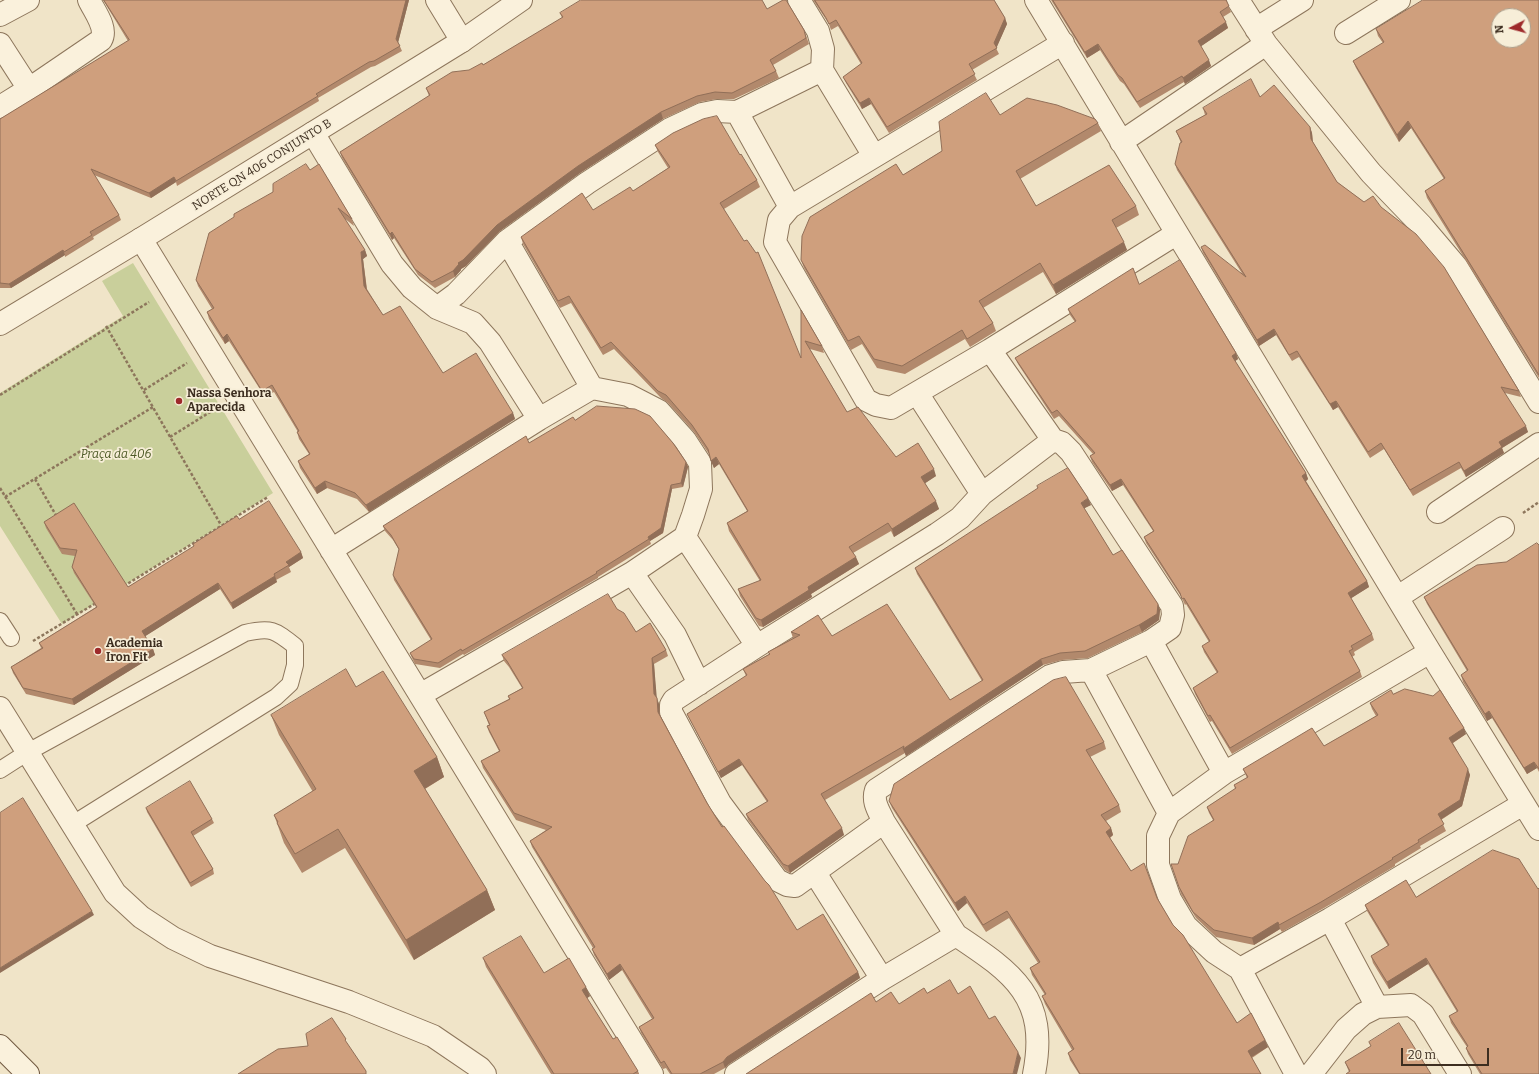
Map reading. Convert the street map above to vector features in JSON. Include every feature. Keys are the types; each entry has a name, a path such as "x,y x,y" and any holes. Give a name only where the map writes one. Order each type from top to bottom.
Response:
{"street":[{"path":"0,15 28,0"},
{"path":"0,107 101,40 103,36 103,29 89,0"},
{"path":"437,0 462,41"},
{"name":"NORTE QN 406 CONJUNTO B","path":"0,324 462,41 521,0"},
{"path":"799,0 818,31 823,49 822,70 874,156"},
{"path":"1036,0 1176,234 1539,830"},
{"path":"1238,0 1261,37 1371,173 1422,226 1456,266 1539,402"},
{"path":"1121,142 1261,37 1302,0"},
{"path":"1346,33 1399,0"},
{"path":"1063,43 790,207 779,220 775,242 866,400 876,405 891,408 990,350 1176,234"},
{"path":"0,44 29,89"},
{"path":"437,308 456,294 508,241 587,183 670,129 702,114 717,111 737,112 822,70"},
{"path":"737,112 790,207"},
{"path":"313,133 392,264 412,288 437,308 472,323 490,342 539,419"},
{"path":"141,239 652,1074"},
{"path":"508,241 592,388"},
{"path":"990,350 1053,440 1062,444 1071,452 1172,606 1173,615 1170,628 1151,641 1090,670 1063,672 1050,676 876,790 874,797 875,803 884,822 956,934 995,961 1011,976 1016,981 1032,1008 1038,1034 1038,1054 1034,1074"},
{"path":"331,550 539,419 592,388 628,395 659,411 685,440 700,463 701,489 685,537 632,573 420,695"},
{"path":"917,393 982,494"},
{"path":"884,822 795,886 787,885 777,880 720,803 671,712 671,705 674,700 757,646 960,518 982,494 1053,440"},
{"path":"1438,512 1539,444"},
{"path":"1398,597 1503,528"},
{"path":"685,537 757,646"},
{"path":"632,573 675,634 699,684"},
{"path":"1151,641 1224,773"},
{"path":"1296,1074 1240,969 1214,952 1186,926 1170,899 1158,865 1158,836 1169,814 1224,773 1430,652"},
{"path":"1090,670 1169,814"},
{"path":"0,708 115,893 141,917 173,938 210,956 349,1002 433,1036 480,1068 485,1074"},
{"path":"1240,969 1330,919 1523,804"},
{"path":"815,872 882,979"},
{"path":"1330,919 1377,1007"},
{"path":"736,1074 882,979 956,934"},
{"path":"1311,1074 1346,1029 1363,1014 1377,1007 1411,1005 1423,1014 1460,1074"},
{"path":"0,1046 28,1074"}],"lane":[{"path":"0,621 11,638"},
{"path":"0,770 28,752 246,633 263,629 279,633 295,646 295,665 290,684 276,697 73,824"}],"path":[{"path":"0,395 107,327 155,299"},
{"path":"107,327 221,525"},
{"path":"144,390 192,360"},
{"path":"170,437 220,406"},
{"path":"5,497 153,407"},
{"path":"35,479 59,519"},
{"path":"0,488 77,614"},
{"path":"118,589 273,493"},
{"path":"32,642 98,602"}],"green space":[{"name":"Praça da 406","path":"133,263 273,493 62,624 0,526 0,393 123,316 102,281"}],"building":[{"path":"104,0 406,0 396,39 400,46 374,61 369,62 316,94 318,96 176,181 174,177 149,193 91,169 119,215 90,232 92,235 64,252 63,250 9,284 0,283 0,119 129,40"},
{"path":"581,0 762,0 767,9 783,0 786,0 804,30 806,38 770,60 776,71 732,93 715,92 697,96 661,112 578,166 497,225 463,260 458,263 459,264 453,271 432,282 415,269 392,232 390,234 340,152 430,95 426,88 452,72 469,70 482,63 483,65 563,17 560,13"},
{"path":"815,0 994,0 1005,18 994,43 997,48 969,64 975,74 887,127 869,98 860,103 843,77 862,63 836,20 829,24"},
{"path":"1053,0 1226,0 1229,6 1220,12 1226,22 1198,41 1209,60 1183,78 1182,76 1137,102 1098,44 1085,52"},
{"path":"1423,0 1539,0 1539,375 1425,191 1445,178 1408,121 1397,135 1353,61 1384,42 1376,29"},
{"path":"1251,79 1260,97 1274,85 1310,127 1311,139 1337,182 1364,202 1373,196 1381,207 1416,234 1444,267 1519,391 1501,387 1526,426 1499,442 1502,447 1464,471 1459,462 1410,490 1381,443 1368,452 1336,401 1330,404 1297,351 1289,355 1274,329 1257,340 1201,247 1205,245 1246,277 1175,164 1180,143 1182,142 1176,131 1207,114 1203,108"},
{"path":"986,93 1000,115 1027,98 1057,105 1095,119 1098,123 1016,171 1036,206 1109,165 1136,206 1112,220 1124,242 1053,285 1040,263 979,301 993,323 967,339 962,330 902,366 874,359 859,336 848,341 801,260 802,236 810,217 896,164 903,175 942,151 939,122"},
{"path":"717,116 757,180 720,203 744,241 747,240 756,253 758,252 801,358 801,310 822,346 805,341 847,412 858,407 896,457 918,443 934,469 921,477 936,501 892,529 888,523 849,547 856,557 808,587 809,590 761,620 756,618 738,589 761,580 727,523 748,511 716,457 711,461 708,449 692,425 666,395 658,391 611,342 601,348 569,296 558,301 521,237 582,193 593,210 630,187 633,191 670,167 655,145 673,133 703,119"},
{"path":"306,164 310,170 319,164 352,219 338,208 365,250 361,252 364,286 383,315 400,306 443,373 476,353 513,413 366,505 355,493 325,481 315,488 298,461 310,454 297,432 299,431 272,385 262,391 227,334 223,338 207,312 214,308 196,280 209,233 234,217 234,214 273,192 273,184"},
{"path":"1180,260 1236,353 1232,356 1306,473 1302,476 1367,581 1348,593 1372,634 1351,646 1353,649 1349,651 1360,671 1230,748 1210,715 1208,716 1193,688 1218,672 1202,646 1210,641 1144,537 1154,531 1121,479 1110,485 1090,456 1095,453 1057,410 1052,413 1015,358 1076,321 1068,309 1133,268 1139,284"},
{"path":"597,406 635,409 650,416 673,443 686,462 681,483 671,485 661,528 648,537 649,539 596,572 597,573 462,651 461,649 438,663 414,659 410,653 432,639 393,575 399,549 391,535 383,526 526,436 529,443 573,417 575,420"},
{"path":"1068,468 1088,498 1081,503 1113,555 1122,550 1158,604 1157,614 1139,625 1085,651 1060,653 1041,659 903,749 904,746 821,794 842,828 788,866 783,864 746,814 768,801 739,759 718,772 687,714 747,675 743,669 770,654 768,652 800,635 791,632 818,615 832,636 887,604 950,700 983,680 915,568 1038,488 1037,486"},
{"path":"269,501 301,552 286,562 289,565 274,574 275,576 231,603 218,583 142,631 153,649 72,699 23,688 11,667 43,648 39,643 97,607 72,567 77,550 60,548 44,522 74,503 128,587 194,546 193,544 237,516 239,519"},
{"path":"1537,543 1539,545 1539,769 1534,762 1524,768 1489,711 1485,714 1461,675 1468,670 1424,597 1477,565 1506,562"},
{"path":"608,594 617,609 624,613 636,632 650,623 666,650 652,658 654,694 657,698 658,712 707,803 722,827 724,826 769,885 797,930 823,914 858,972 727,1057 723,1062 700,1074 672,1074 664,1061 661,1063 639,1027 654,1018 620,964 607,974 592,949 595,947 530,841 552,827 514,813 481,761 500,751 487,726 490,725 484,712 510,699 508,696 523,688 502,655"},
{"path":"346,669 356,687 383,671 437,757 414,771 487,890 406,940 338,829 295,854 274,815 316,789 271,715"},
{"path":"1066,677 1104,742 1086,750 1119,805 1101,815 1111,828 1106,832 1131,871 1144,863 1157,898 1173,925 1183,935 1237,1023 1251,1013 1265,1040 1248,1051 1261,1074 1080,1074 1068,1053 1074,1049 1042,996 1046,994 1030,968 1040,962 1007,911 983,925 965,896 955,903 889,801 894,784 1053,680"},
{"path":"1405,689 1433,696 1440,690 1464,728 1449,738 1468,769 1460,800 1438,814 1444,824 1418,840 1419,842 1392,858 1393,859 1321,902 1279,925 1278,922 1252,938 1214,930 1193,912 1179,887 1171,864 1178,864 1188,836 1214,820 1207,807 1236,788 1234,785 1248,777 1243,769 1312,728 1324,746 1378,715 1370,703 1391,690 1393,694"},
{"path":"190,781 212,819 191,832 213,869 190,883 146,808"},
{"path":"23,798 92,911 0,968 0,813"},
{"path":"1493,850 1519,859 1538,889 1539,888 1539,1074 1482,1074 1466,1048 1468,1046 1449,1016 1458,1011 1426,958 1387,982 1371,956 1389,945 1365,905 1406,880 1416,897"},
{"path":"521,936 544,973 569,958 586,987 582,990 613,1039 617,1037 638,1071 633,1074 554,1074 483,958"},
{"path":"950,980 958,994 970,986 989,1019 995,1016 1018,1052 1013,1074 746,1074 871,993 876,1002 891,992 899,1004 924,988 927,993"},
{"path":"332,1018 366,1071 366,1074 238,1074 278,1049 308,1046 306,1034"},
{"path":"1399,1023 1431,1074 1346,1074 1350,1071 1345,1062 1371,1046 1369,1042"}],"place":[{"name":"Nassa Senhora Aparecida","path":"179,401"},
{"name":"Academia Iron Fit","path":"98,651"}]}
